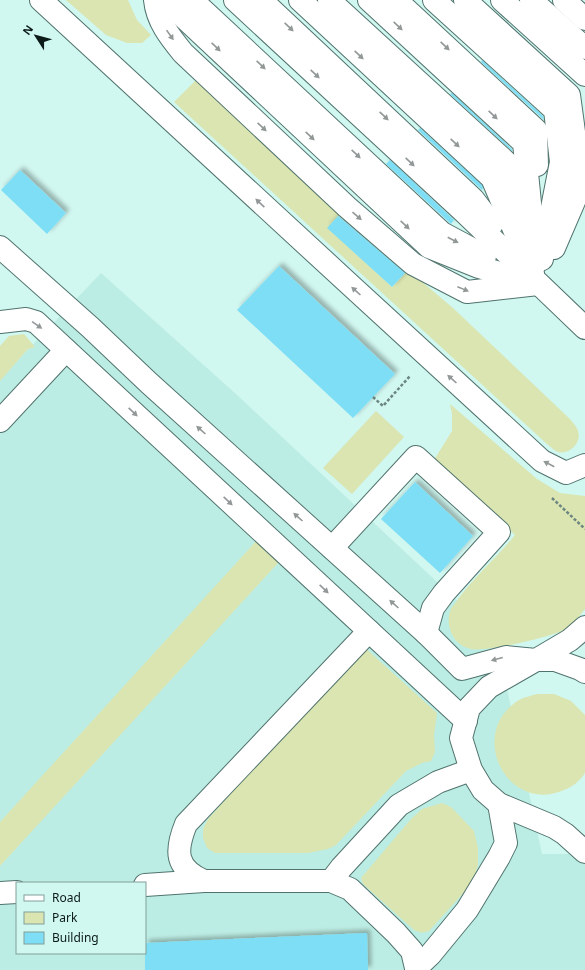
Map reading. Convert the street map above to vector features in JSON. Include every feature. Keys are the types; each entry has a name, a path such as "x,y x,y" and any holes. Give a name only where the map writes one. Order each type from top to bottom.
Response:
{"lane":[{"path":"41,0 542,461 566,473 585,466"},
{"path":"155,0 161,22 183,53 346,207 413,264 467,292 538,284"},
{"path":"168,0 178,12 429,247 479,267 538,284"},
{"path":"192,0 442,233 538,284"},
{"path":"235,0 463,211 585,328"},
{"path":"261,0 473,199 538,284"},
{"path":"300,0 492,178 538,284"},
{"path":"328,0 506,163 538,284"},
{"path":"369,0 524,143 538,284"},
{"path":"396,0 536,130 538,284"},
{"path":"434,0 555,110 561,162 538,284"},
{"path":"465,0 569,95 577,154 538,284"},
{"path":"502,0 585,76"},
{"path":"531,0 585,48"},
{"path":"564,0 585,19"},
{"path":"538,284 585,176"},
{"path":"538,284 585,202"},
{"path":"0,237 21,266"},
{"path":"0,248 90,327 149,383 426,633 462,669 506,657 555,660 585,672"},
{"path":"0,322 26,320 36,322 466,721"},
{"path":"0,421 66,350"},
{"path":"332,548 416,457 499,532 444,593 433,608 426,633"},
{"path":"583,850 565,834 499,804 483,790 472,770 461,738 469,708 489,687 570,640 585,627"},
{"path":"204,881 194,877 185,870 180,858 181,836 186,824 369,630"},
{"path":"331,881 341,868 399,805 438,782 472,770"},
{"path":"416,969 430,955 467,910 499,857 506,843 499,804"},
{"path":"146,885 204,881 331,881 350,889 396,933 412,951 416,969"},
{"path":"0,893 16,892"}],"shaded area":[{"path":"101,273 236,394 496,637 542,854 576,854 585,859 585,970 0,970 0,379"}],"green space":[{"path":"66,0 128,0 137,20 151,35 142,43 127,43 106,35"},
{"path":"197,79 342,213 328,228 392,287 408,270 453,308 571,420 577,428 579,435 577,443 574,447 567,452 558,452 548,445 174,102"},
{"path":"24,334 35,347 28,349 0,381 0,346 9,336"},
{"path":"450,404 537,479 560,493 585,496 585,609 566,629 547,636 519,643 479,649 465,647 452,635 449,623 451,608 472,582 515,535 434,460 452,431 452,414"},
{"path":"376,411 404,437 352,494 323,468"},
{"path":"259,538 280,556 278,563 0,866 0,822"},
{"path":"363,646 437,713 434,735 435,752 431,761 422,763 406,771 336,845 328,849 308,853 215,853 207,848 203,838 203,829 208,819"},
{"path":"537,694 554,694 571,701 585,715 585,773 570,787 544,795 525,791 511,781 500,767 495,750 496,732 503,714 519,700"},
{"path":"442,803 451,807 474,831 478,848 478,865 474,879 467,889 429,931 420,932 414,930 363,884 361,878 411,819 422,809"}],"building":[{"path":"482,60 543,116 544,120 481,62"},
{"path":"452,93 512,149 512,151 450,94"},
{"path":"420,128 482,185 482,190 418,130"},
{"path":"390,160 454,220 451,224 386,164"},
{"path":"20,170 66,213 47,234 1,190"},
{"path":"338,216 405,273 392,287 327,228"},
{"path":"279,266 395,374 353,418 237,310"},
{"path":"415,482 473,536 440,573 381,519"},
{"path":"367,933 368,970 145,970 146,943"}]}
